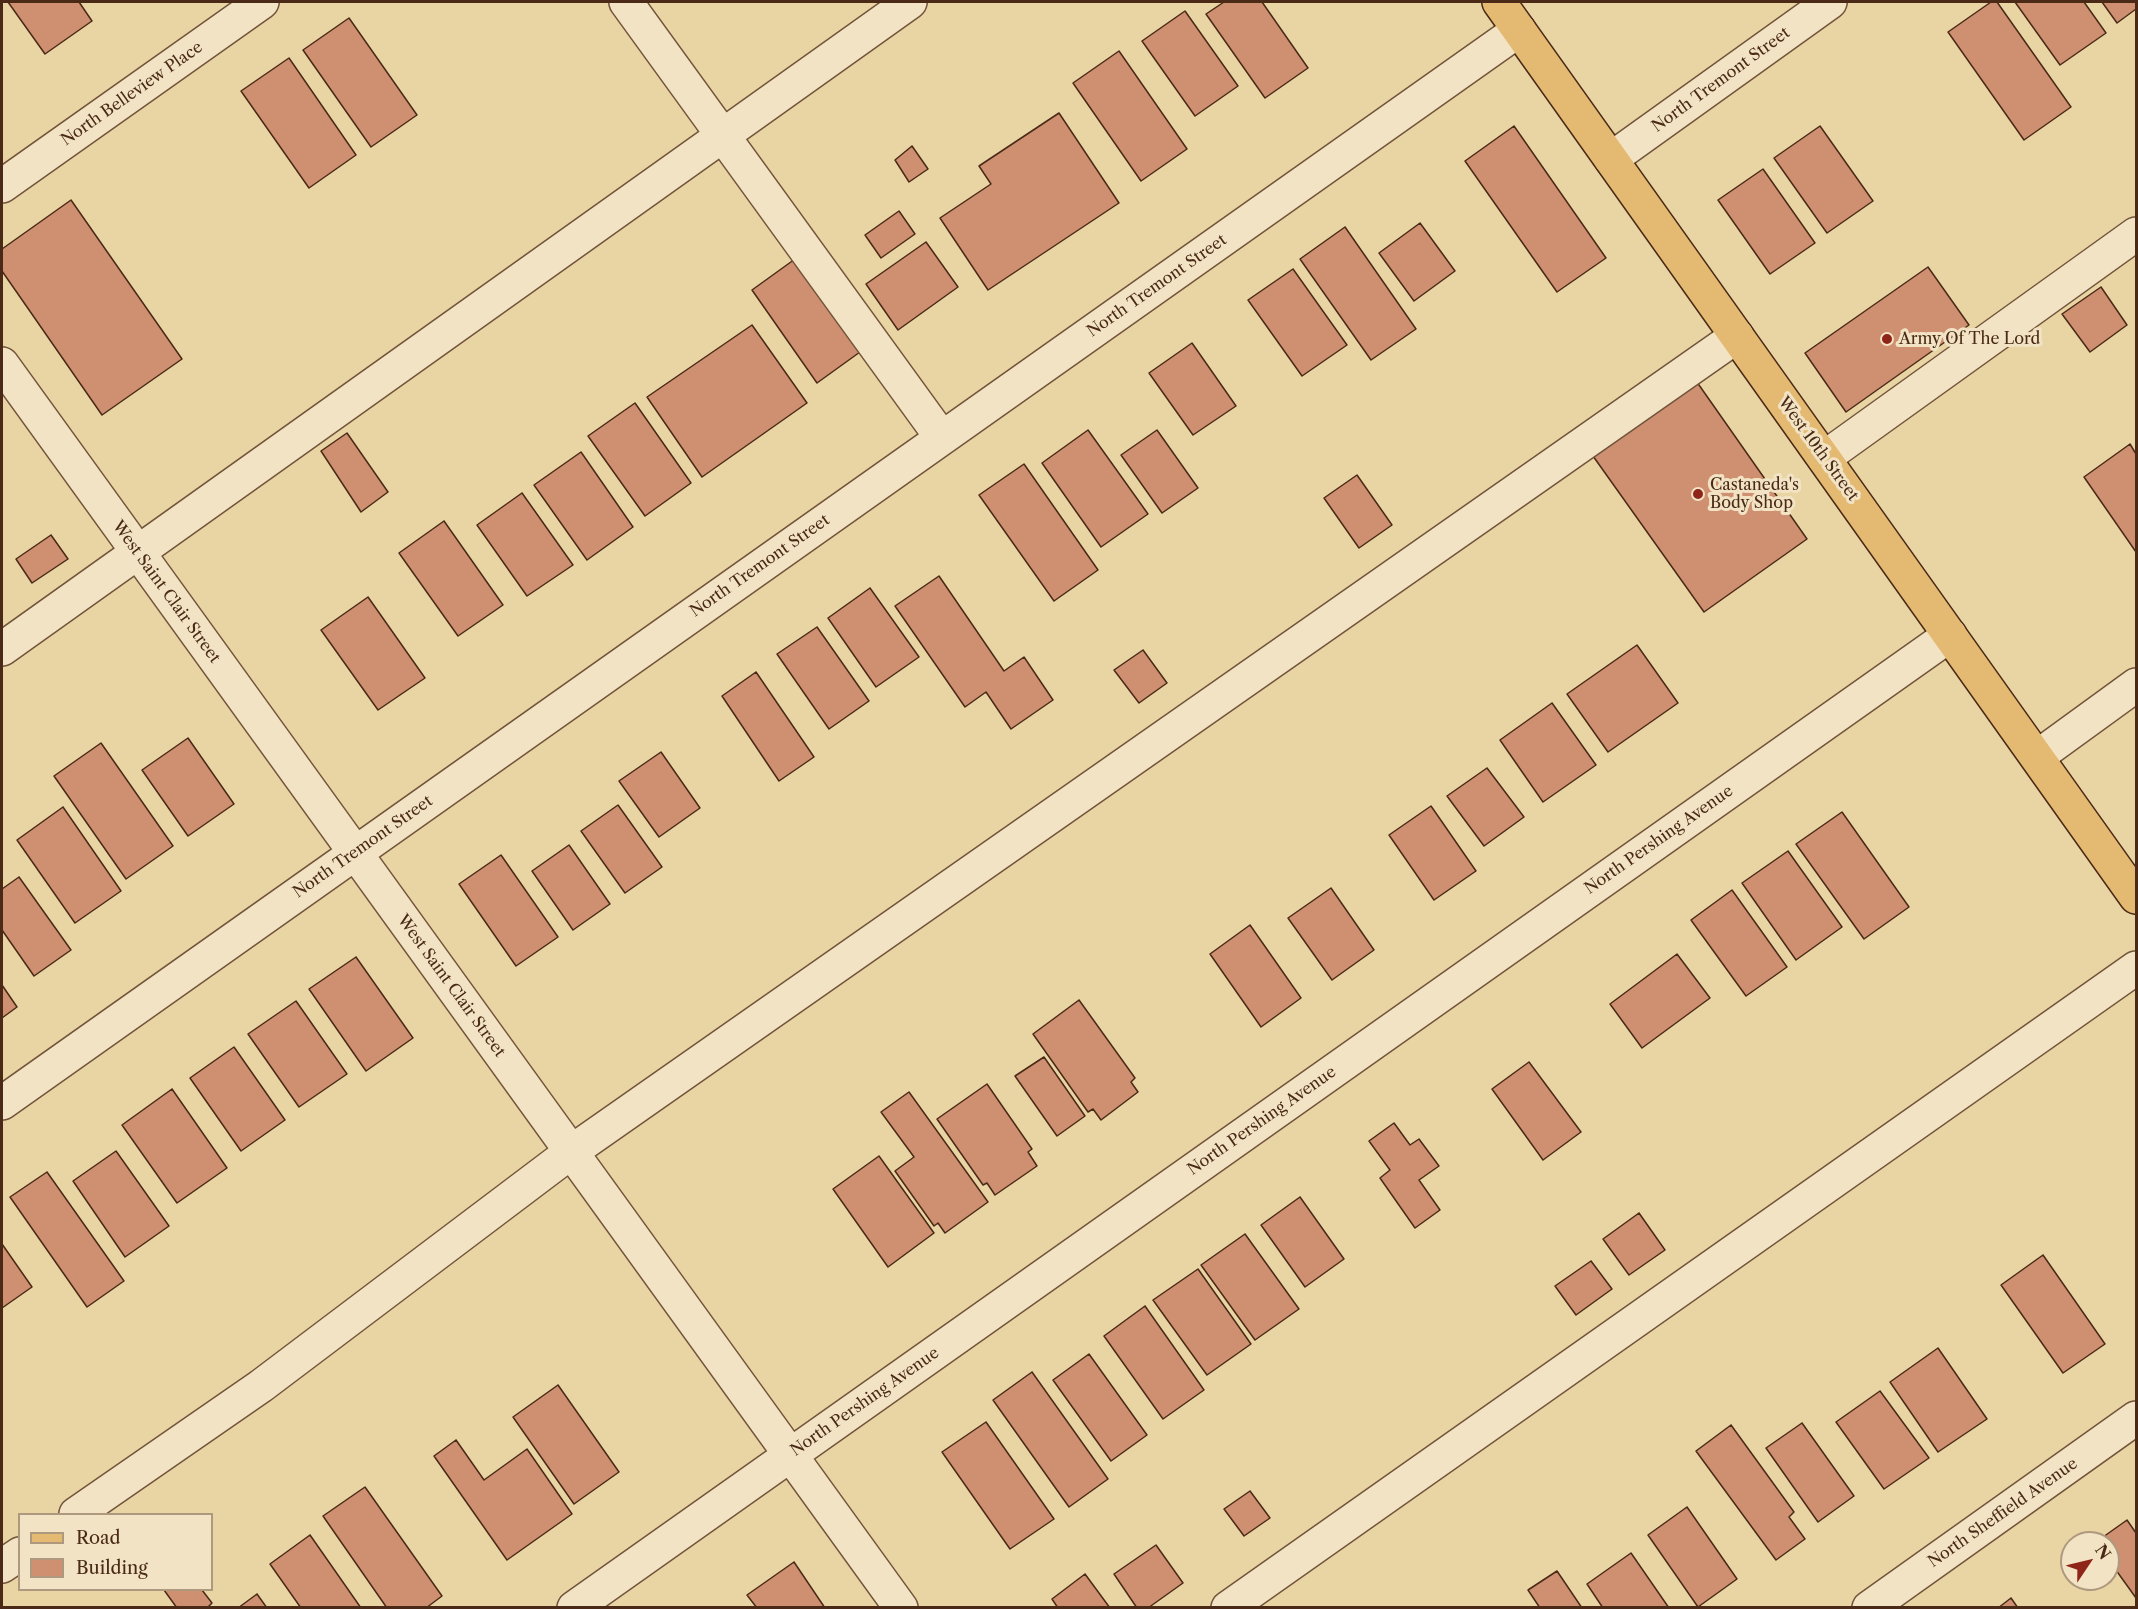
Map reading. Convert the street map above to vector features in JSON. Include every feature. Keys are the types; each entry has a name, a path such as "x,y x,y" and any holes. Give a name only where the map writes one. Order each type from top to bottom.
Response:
{"main road":[{"name":"West 10th Street","path":"1499,2 2136,897"}],"street":[{"name":"North Belleview Place","path":"2,186 262,2"},
{"path":"626,2 942,438"},
{"path":"2,649 910,2"},
{"name":"North Tremont Street","path":"1611,159 1830,2"},
{"name":"North Tremont Street","path":"2,1103 1519,30"},
{"path":"1824,458 2136,234"},
{"path":"79,1513 261,1386 571,1152 1737,336"},
{"name":"West Saint Clair Street","path":"2,364 901,1608"},
{"name":"North Pershing Avenue","path":"574,1608 1950,635"},
{"path":"2037,757 2136,685"},
{"path":"1228,1608 2136,968"},
{"name":"North Sheffield Avenue","path":"1869,1608 2136,1418"},
{"path":"2,1566 18,1555"}],"building":[{"path":"8,2 79,2 92,21 45,54"},
{"path":"1224,2 1262,2 1308,68 1265,98 1206,14"},
{"path":"1991,2 1997,2 2071,107 2024,140 1948,32"},
{"path":"2015,2 2084,2 2106,33 2060,65"},
{"path":"2102,2 2136,2 2136,9 2117,23"},
{"path":"1185,11 1238,86 1195,116 1142,41"},
{"path":"349,18 417,115 371,147 303,50"},
{"path":"1119,51 1187,149 1141,181 1073,83"},
{"path":"289,58 356,155 309,188 241,91"},
{"path":"1059,113 1119,203 988,290 940,218 991,184 979,166"},
{"path":"1514,126 1606,258 1557,292 1465,161"},
{"path":"1820,126 1873,201 1827,233 1774,158"},
{"path":"912,146 928,169 909,182 895,160"},
{"path":"1763,169 1815,243 1770,274 1718,200"},
{"path":"71,200 182,359 102,415 2,271 2,249"},
{"path":"899,211 915,234 881,258 865,235"},
{"path":"1420,223 1455,271 1414,301 1379,253"},
{"path":"1345,227 1416,329 1371,360 1300,259"},
{"path":"926,242 958,287 898,330 866,284"},
{"path":"795,259 860,352 817,383 752,290"},
{"name":"Army Of The Lord","path":"1928,267 1969,325 1846,412 1805,353"},
{"path":"1293,269 1347,345 1302,376 1248,300"},
{"path":"2101,287 2127,325 2090,352 2062,314"},
{"path":"752,325 807,403 702,477 647,397"},
{"path":"1192,343 1236,406 1193,435 1149,373"},
{"name":"Castaneda's Body Shop","path":"1692,375 1807,539 1704,612 1588,449"},
{"path":"635,403 691,483 645,516 588,436"},
{"path":"1088,430 1148,514 1101,547 1042,463"},
{"path":"1157,430 1198,488 1162,513 1121,455"},
{"path":"347,433 388,492 361,512 321,451"},
{"path":"2130,444 2136,454 2136,552 2084,477"},
{"path":"581,452 633,527 587,560 534,485"},
{"path":"1024,464 1098,570 1054,601 979,495"},
{"path":"1357,475 1392,525 1359,548 1324,498"},
{"path":"522,493 573,565 527,596 477,525"},
{"path":"444,521 503,605 458,636 399,553"},
{"path":"51,535 68,559 32,583 16,559"},
{"path":"939,576 1004,671 1024,657 1053,700 1011,729 986,692 965,707 895,606"},
{"path":"870,588 919,657 876,687 828,618"},
{"path":"368,597 425,678 378,710 321,630"},
{"path":"817,627 869,701 829,729 777,654"},
{"path":"1637,645 1678,703 1608,752 1567,694"},
{"path":"1143,650 1167,683 1139,703 1114,670"},
{"path":"756,672 814,757 779,781 722,696"},
{"path":"1552,703 1596,765 1543,802 1500,740"},
{"path":"188,738 234,804 188,836 142,770"},
{"path":"101,743 173,846 126,879 54,776"},
{"path":"661,752 700,808 659,837 619,781"},
{"path":"1487,768 1524,817 1484,846 1447,796"},
{"path":"618,805 662,867 625,893 581,831"},
{"path":"1431,806 1476,871 1434,900 1389,835"},
{"path":"63,807 121,891 75,923 17,840"},
{"path":"1842,812 1909,907 1864,939 1796,844"},
{"path":"569,845 610,904 573,930 532,871"},
{"path":"1788,851 1842,927 1796,960 1742,883"},
{"path":"501,855 558,937 516,966 459,884"},
{"path":"19,877 71,950 34,976 2,930 2,889"},
{"path":"1331,888 1374,950 1332,980 1288,918"},
{"path":"1732,890 1787,967 1746,996 1691,920"},
{"path":"1250,925 1301,998 1261,1027 1210,954"},
{"path":"1677,954 1710,998 1642,1048 1610,1004"},
{"path":"356,957 413,1038 366,1071 309,989"},
{"path":"2,985 17,1007 2,1018"},
{"path":"1079,1000 1135,1078 1131,1082 1138,1092 1101,1120 1093,1109 1088,1112 1033,1034"},
{"path":"296,1001 347,1074 299,1107 248,1034"},
{"path":"234,1047 285,1120 241,1151 190,1078"},
{"path":"1044,1057 1085,1116 1057,1136 1015,1076"},
{"path":"1529,1062 1581,1132 1543,1160 1492,1089"},
{"path":"987,1084 1032,1149 1028,1152 1037,1166 995,1195 987,1183 983,1185 937,1119"},
{"path":"172,1089 227,1168 177,1203 122,1125"},
{"path":"909,1092 988,1202 945,1233 938,1223 934,1226 895,1171 914,1157 881,1112"},
{"path":"1394,1123 1410,1145 1419,1139 1439,1166 1419,1180 1440,1210 1415,1228 1380,1178 1390,1170 1369,1141"},
{"path":"116,1151 169,1226 125,1257 73,1181"},
{"path":"879,1156 934,1233 888,1267 833,1189"},
{"path":"47,1172 124,1281 87,1307 10,1197"},
{"path":"1300,1197 1344,1259 1305,1287 1261,1225"},
{"path":"1639,1213 1665,1250 1629,1275 1603,1239"},
{"path":"1245,1234 1299,1309 1255,1340 1201,1265"},
{"path":"2,1244 32,1287 2,1308"},
{"path":"2043,1255 2105,1344 2063,1373 2001,1285"},
{"path":"1591,1261 1612,1289 1576,1315 1555,1286"},
{"path":"1198,1269 1251,1344 1207,1375 1153,1300"},
{"path":"1145,1306 1204,1390 1163,1419 1104,1336"},
{"path":"1938,1348 1987,1419 1938,1452 1890,1382"},
{"path":"1089,1354 1147,1435 1111,1461 1053,1380"},
{"path":"1032,1372 1108,1479 1069,1507 993,1400"},
{"path":"558,1385 619,1472 574,1504 513,1417"},
{"path":"1880,1391 1929,1458 1884,1489 1836,1422"},
{"path":"986,1422 1054,1519 1010,1549 942,1452"},
{"path":"1802,1423 1854,1496 1818,1522 1766,1448"},
{"path":"1731,1425 1794,1512 1789,1517 1805,1539 1776,1560 1696,1451"},
{"path":"456,1440 484,1480 527,1449 572,1514 507,1560 434,1456"},
{"path":"365,1487 442,1596 426,1608 387,1608 323,1516"},
{"path":"1250,1491 1270,1518 1244,1536 1224,1509"},
{"path":"1687,1507 1737,1579 1698,1607 1648,1535"},
{"path":"2127,1520 2136,1533 2136,1598 2120,1576 2120,1531 2112,1531"},
{"path":"310,1535 361,1608 301,1608 270,1564"},
{"path":"1156,1545 1183,1583 1148,1608 1137,1608 1114,1574"},
{"path":"1631,1553 1669,1608 1603,1608 1587,1584"},
{"path":"794,1562 825,1608 757,1608 747,1595"},
{"path":"1557,1571 1582,1608 1540,1608 1528,1590"},
{"path":"1085,1574 1110,1608 1058,1608 1052,1599"},
{"path":"165,1591 203,1591 212,1603 207,1608 177,1608"},
{"path":"257,1594 267,1608 238,1608"},
{"path":"2011,1598 2018,1608 1998,1608"}],"place":[{"name":"Army Of The Lord","path":"1887,339"},
{"name":"Castaneda's Body Shop","path":"1698,494"}]}
